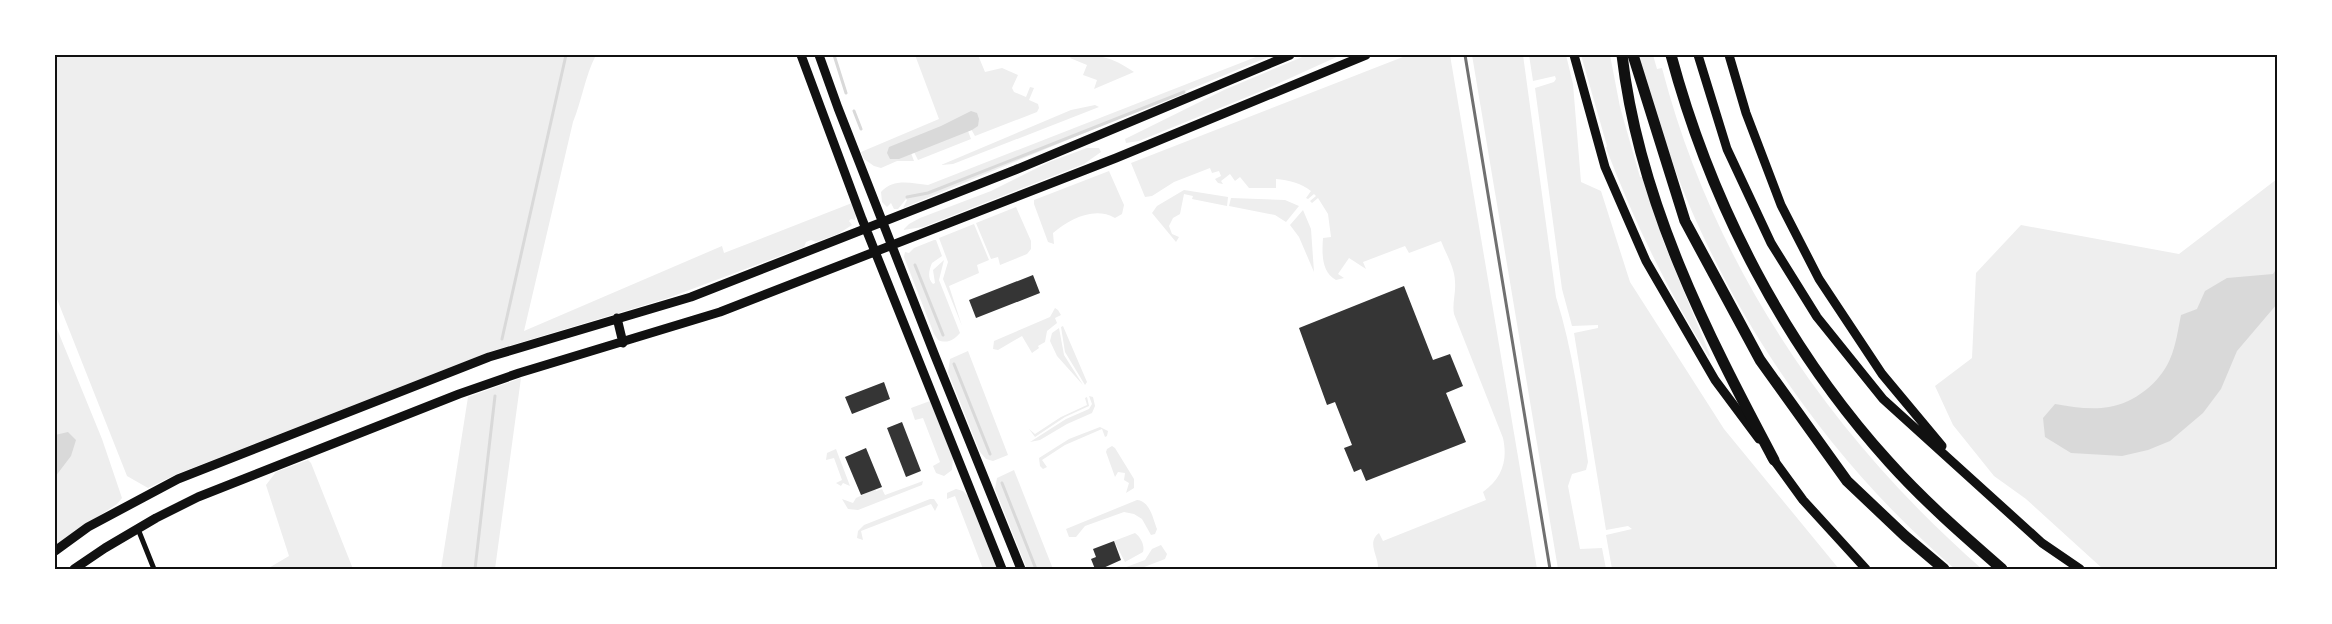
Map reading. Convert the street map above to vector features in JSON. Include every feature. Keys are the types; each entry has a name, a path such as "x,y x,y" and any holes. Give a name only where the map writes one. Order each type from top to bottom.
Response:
{"highway":[{"path":"1622,55 1626,93 1648,184 1690,292 1727,371 1774,460"},
{"path":"1632,55 1685,221 1760,360 1847,481 1905,536 1944,569"},
{"path":"1671,55 1689,116 1734,230 1795,337 1825,381 1890,463 1952,525 2002,569"}],"main road":[{"path":"801,55 875,252 1002,569"},
{"path":"819,55 882,222 1021,569"},
{"path":"55,551 88,527 178,479 489,357 691,297 1015,170 1290,55"},
{"path":"74,569 138,528 198,497 459,394 519,373 720,312 1116,158 1366,55"},
{"path":"1574,55 1605,167 1646,261 1715,380 1803,500 1866,569"},
{"path":"1698,55 1727,150 1771,243 1817,317 1883,399 2042,543 2080,569"},
{"path":"1729,55 1746,112 1781,205 1819,279 1882,374 1963,471"},
{"path":"617,318 623,343"}],"street":[{"path":"138,528 154,569"}],"shaded area":[{"path":"55,55 596,55 573,122 524,331 722,246 724,253 852,203 856,215 855,220 851,219 849,221 852,225 838,234 816,242 811,240 806,242 804,247 668,298 492,351 177,474 148,488 127,476 55,294"},
{"path":"915,55 978,55 985,72 1002,68 1018,75 1012,88 1014,92 1026,97 1030,87 1034,88 1029,100 1038,104 1039,108 1037,112 975,136 971,129 968,131 971,139 918,160 914,152 911,153 914,161 897,161 881,168 874,166 864,159 861,152 939,119"},
{"path":"1072,55 1090,55 1104,58 1134,72 1094,89 1097,80 1083,75 1087,65 1070,58"},
{"path":"1261,55 1273,55 903,208 906,199 898,209 894,209 891,203 887,207 882,202 881,192 891,185 903,182 928,185"},
{"path":"1307,55 1341,55 1264,90 1139,141 1126,143 1125,139 1224,90"},
{"path":"1408,55 1450,55 1537,569 1378,569 1373,545 1375,537 1379,533 1383,541 1486,500 1483,492 1495,481 1504,462 1503,438 1454,314 1455,277 1441,241 1409,253 1405,246 1363,262 1366,269 1349,258 1338,274 1344,278 1336,280 1327,272 1323,255 1323,238 1331,237 1328,214 1318,198 1312,203 1310,201 1316,196 1314,194 1308,199 1306,198 1311,191 1303,186 1290,181 1276,179 1276,188 1249,188 1240,177 1235,181 1230,174 1221,181 1223,184 1218,183 1215,179 1221,176 1219,171 1212,173 1210,168 1174,182 1152,196 1145,197 1131,163"},
{"path":"1472,55 1523,55 1556,297 1579,399 1588,462 1586,470 1572,474 1568,486 1580,549 1602,548 1606,569 1558,569"},
{"path":"1529,55 1566,55 1573,84 1581,182 1601,191 1630,282 1724,429 1839,569 1612,569 1606,535 1632,529 1628,526 1606,530 1574,333 1598,328 1598,325 1572,326 1562,289 1535,88 1554,82 1556,79 1555,76 1533,81"},
{"path":"1581,55 1610,55 1620,107 1640,177 1642,177 1664,243 1710,355 1709,357 1665,281 1628,202 1606,148"},
{"path":"1638,55 1653,55 1657,69 1662,68 1684,141 1712,211 1746,278 1784,342 1827,404 1875,462 1927,517 1982,569 1955,569 1912,530 1834,444 1798,398 1736,299 1709,248 1678,178"},
{"path":"1095,105 1099,107 953,164 941,165 1071,110"},
{"path":"971,111 977,113 979,119 978,126 972,130 899,159 890,159 887,153 889,147 941,126"},
{"path":"1087,148 1099,148 1101,152 1084,164 923,227 903,230 920,218 991,191 1049,162"},
{"path":"1109,171 1124,205 1122,214 1115,218 1099,213 1082,216 1067,223 1053,233 1054,244 1048,242 1034,200"},
{"path":"2277,179 2277,569 2103,569 2026,499 1994,476 1953,425 1935,386 1972,358 1976,273 2021,225 2179,254"},
{"path":"1184,190 1228,197 1227,206 1192,199 1193,196 1184,194 1180,214 1173,218 1169,226 1172,234 1179,237 1176,242 1152,213 1157,206"},
{"path":"1231,198 1285,200 1299,206 1286,222 1275,215 1229,206"},
{"path":"1016,207 1031,241 1031,249 1027,254 1000,265 998,257 991,259 976,223"},
{"path":"1303,210 1311,229 1314,272 1299,237 1290,225"},
{"path":"974,224 989,260 977,265 979,273 949,286 962,326 943,279 948,262 939,238"},
{"path":"936,240 942,256 932,263 929,277 933,284 935,283 933,270 944,260 939,280 960,333 947,341 938,340 934,334 904,257 905,252 909,253 914,248"},
{"path":"2277,268 2277,304 2237,351 2221,389 2203,413 2170,441 2148,450 2122,456 2071,453 2045,437 2043,418 2055,404 2089,408 2109,407 2128,401 2153,384 2166,368 2172,354 2181,315 2197,309 2205,291 2227,278 2273,274"},
{"path":"1055,308 1061,315 1055,318 1057,323 1047,331 1045,342 1032,353 1022,336 998,350 993,349 994,341 1050,317"},
{"path":"55,324 102,439 122,498 117,504 55,545"},
{"path":"1063,326 1087,382 1085,385 1065,352 1061,327"},
{"path":"1059,328 1064,355 1083,385 1057,356 1050,341 1052,333"},
{"path":"968,351 1008,455 993,461 986,459 980,452 948,372 950,359"},
{"path":"521,378 495,569 441,569 468,397"},
{"path":"1089,396 1093,397 1095,406 1092,413 1067,424 1040,440 1030,442 1066,419 1089,409 1092,404"},
{"path":"1087,397 1089,406 1065,417 1035,437 1029,429 1035,434 1061,417 1087,405 1085,398"},
{"path":"930,401 953,458 952,470 944,476 936,473 933,466 940,462 923,418 915,420 911,408"},
{"path":"1100,427 1108,431 1107,436 1105,437 1102,429 1065,445 1042,460 1047,467 1043,469 1040,466 1039,458 1069,439"},
{"path":"68,432 76,440 71,456 55,477 55,435"},
{"path":"1112,446 1134,479 1134,488 1126,493 1129,483 1124,480 1125,473 1118,472 1115,477 1106,452"},
{"path":"836,449 850,486 843,483 841,486 836,483 842,480 834,458 826,460 827,453"},
{"path":"308,460 311,463 353,569 267,569 289,556 266,485 276,472"},
{"path":"1014,470 1053,569 1027,569 995,489 997,478"},
{"path":"923,481 922,485 858,510 848,509 842,499 853,503 856,498 875,489 876,491 882,489 885,495"},
{"path":"956,489 963,491 968,496 997,569 983,569 955,496 947,499 947,493"},
{"path":"934,499 938,505 935,511 931,504 861,531 863,540 857,538 858,531 864,525"},
{"path":"1137,500 1148,507 1157,529 1155,534 1151,535 1142,519 1134,514 1124,512 1085,526 1076,537 1069,537 1066,529"},
{"path":"1135,533 1142,542 1143,552 1125,562 1114,541"},
{"path":"1161,545 1167,554 1165,559 1139,569 1121,569 1145,560 1152,549"}],"building":[{"path":"1033,275 1040,293 976,318 969,300"},
{"path":"1404,286 1433,360 1450,354 1463,386 1446,393 1466,442 1366,481 1361,469 1354,472 1344,448 1352,445 1335,402 1327,405 1299,328"},
{"path":"884,382 890,399 852,414 845,397"},
{"path":"902,422 921,471 906,477 887,428"},
{"path":"866,448 882,487 861,495 845,457"},
{"path":"1114,541 1121,560 1101,569 1095,569 1091,559 1096,557 1093,549"}],"waterway":[{"path":"502,339 566,55"},
{"path":"834,55 846,93"},
{"path":"907,197 928,193 1184,92"},
{"path":"854,111 861,129"},
{"path":"915,265 943,335"},
{"path":"954,364 990,454"},
{"path":"475,569 495,396"},
{"path":"1002,483 1036,569"}],"railway":[{"path":"1465,55 1550,569"}]}
